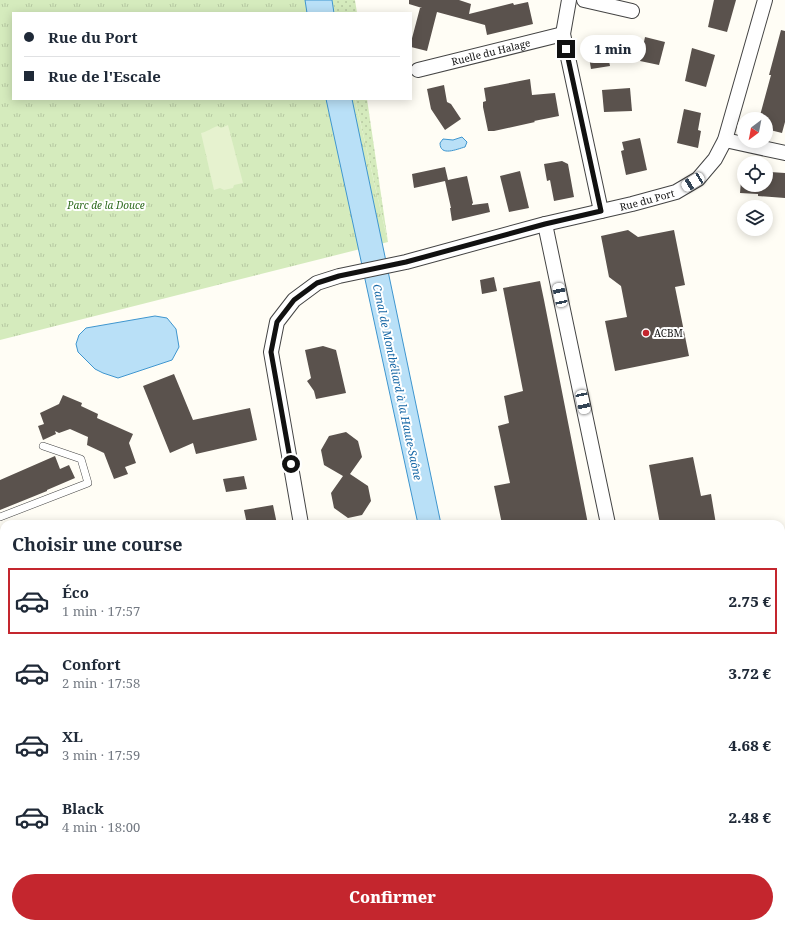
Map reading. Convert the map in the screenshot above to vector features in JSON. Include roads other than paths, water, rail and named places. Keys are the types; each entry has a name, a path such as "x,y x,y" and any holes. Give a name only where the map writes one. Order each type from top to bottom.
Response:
{"street":[{"path":"569,0 563,34 601,211"},
{"path":"584,0 632,11"},
{"name":"Rue du Port","path":"300,520 271,352 277,322 294,300 317,283 355,272 406,262 545,224 632,204 676,192 698,179 715,159 726,140 765,0"},
{"name":"Ruelle du Halage","path":"418,70 563,34"},
{"path":"726,140 785,153"},
{"path":"545,224 607,520"}],"lane":[{"path":"0,517 88,483 81,459 42,446"}],"water":[{"path":"305,0 332,0 334,12 307,12"},
{"name":"Canal de Montbéliard à la Haute-Saône","path":"326,100 352,100 440,520 417,520"},
{"path":"462,137 467,142 465,147 446,151 441,147 440,143 443,139 453,140"},
{"path":"155,316 167,318 176,329 179,347 172,360 118,378 95,369 78,352 76,344 79,335 86,328"}],"place":[{"name":"ACBM","path":"646,333"}],"park label":[{"name":"Parc de la Douce","path":"106,205"}]}
